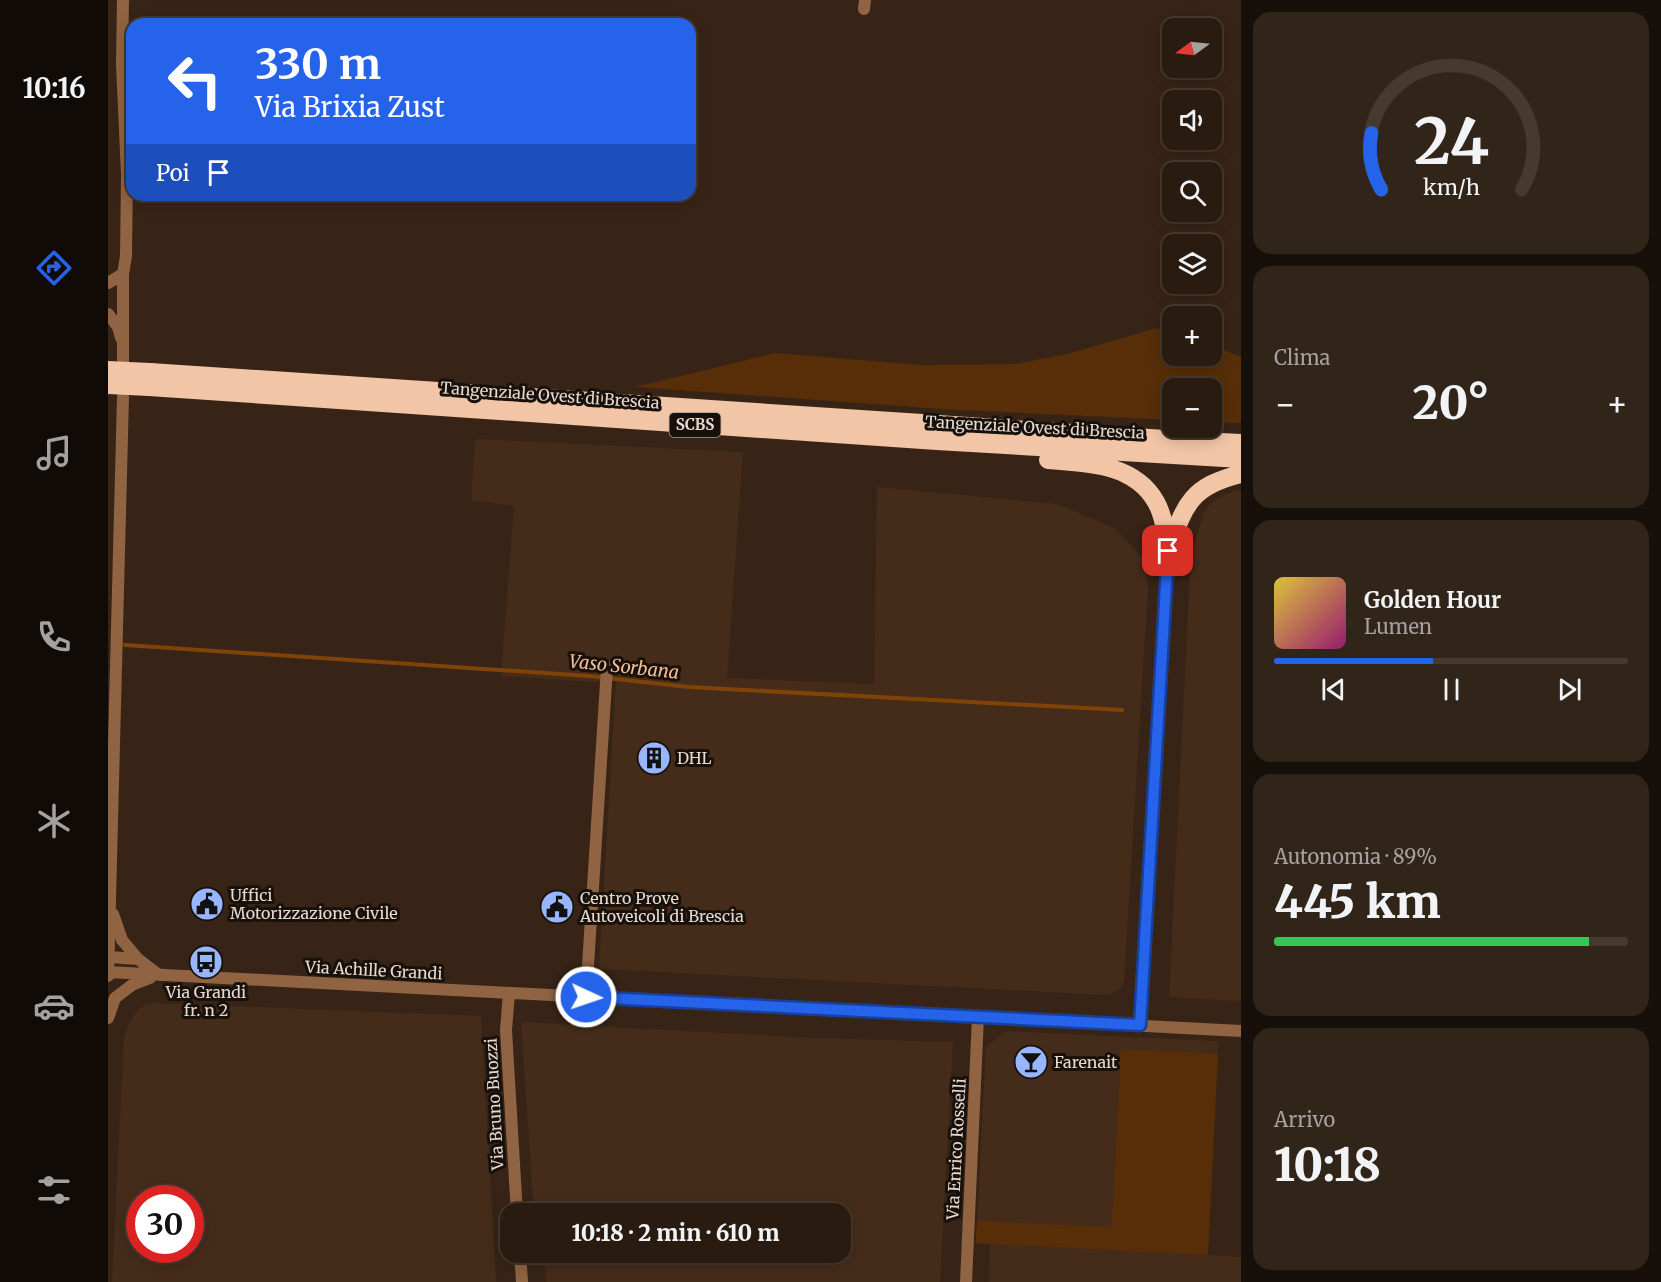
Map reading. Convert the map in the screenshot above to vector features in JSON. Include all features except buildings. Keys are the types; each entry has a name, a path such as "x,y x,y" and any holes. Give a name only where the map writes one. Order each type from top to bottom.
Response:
{"highway":[{"name":"Tangenziale Ovest di Brescia","path":"116,366 149,380 937,441 1241,459"},
{"name":"Tangenziale Ovest di Brescia","path":"108,384 149,380 1241,442"},
{"path":"937,441 974,453 1090,464 1111,468 1133,477 1145,487 1156,502 1164,523 1168,551"},
{"path":"1168,551 1179,521 1189,503 1201,490 1219,479 1241,474"}],"street":[{"path":"123,0 122,64 126,153"},
{"path":"116,366 123,348 123,274 126,256 127,201"},
{"path":"108,283 123,274"},
{"path":"108,314 118,327 123,348"},
{"path":"108,974 123,397"},
{"path":"1140,1025 1168,551"},
{"path":"586,997 607,667"},
{"path":"110,904 122,940 138,959 160,976"},
{"path":"108,957 138,959"},
{"name":"Via Achille Grandi","path":"108,974 1241,1030"},
{"name":"Via Achille Grandi","path":"108,1018 116,998 132,985 160,976"},
{"name":"Via Bruno Buozzi","path":"509,993 506,1030 517,1203"},
{"name":"Via Enrico Rosselli","path":"966,1282 978,1017"},
{"path":"521,1263 522,1282"}],"shaded area":[{"path":"1157,328 1162,330 1162,366 1222,366 1222,349 1241,357 1241,423 1222,422 1222,378 1162,378 1162,419 956,410 635,387 775,353 922,365 1016,364 1067,354"},
{"path":"475,439 743,452 727,678 874,684 877,487 1057,504 1114,528 1146,561 1148,587 1124,981 1120,989 1107,995 599,969 616,680 596,682 501,676 514,506 471,500"},
{"path":"1235,491 1241,491 1241,1001 1169,997 1191,553 1204,513 1211,503"},
{"path":"154,1003 481,1016 496,1282 112,1282 124,1038 128,1025 136,1012 145,1005"},
{"path":"521,1022 814,1038 953,1042 940,1282 546,1282 545,1263 851,1263 851,1203 533,1203"},
{"path":"1005,1031 1218,1041 1208,1255 1241,1257 1241,1282 989,1282 990,1244 976,1243 986,1047"},
{"path":"1121,1049 1218,1054 1208,1255 976,1243 977,1221 1112,1227"}],"waterway":[{"name":"Vaso Sorbana","path":"125,645 589,676 689,687 1122,710"}],"place":[{"name":"DHL","path":"654,758"},
{"name":"Uffici Motorizzazione Civile","path":"207,904"},
{"name":"Centro Prove Autoveicoli di Brescia","path":"557,907"},
{"name":"Via Grandi fr. n 2","path":"206,962"},
{"name":"Farenait","path":"1031,1062"}],"route":[{"path":"586,997 1140,1025 1168,551"}]}
